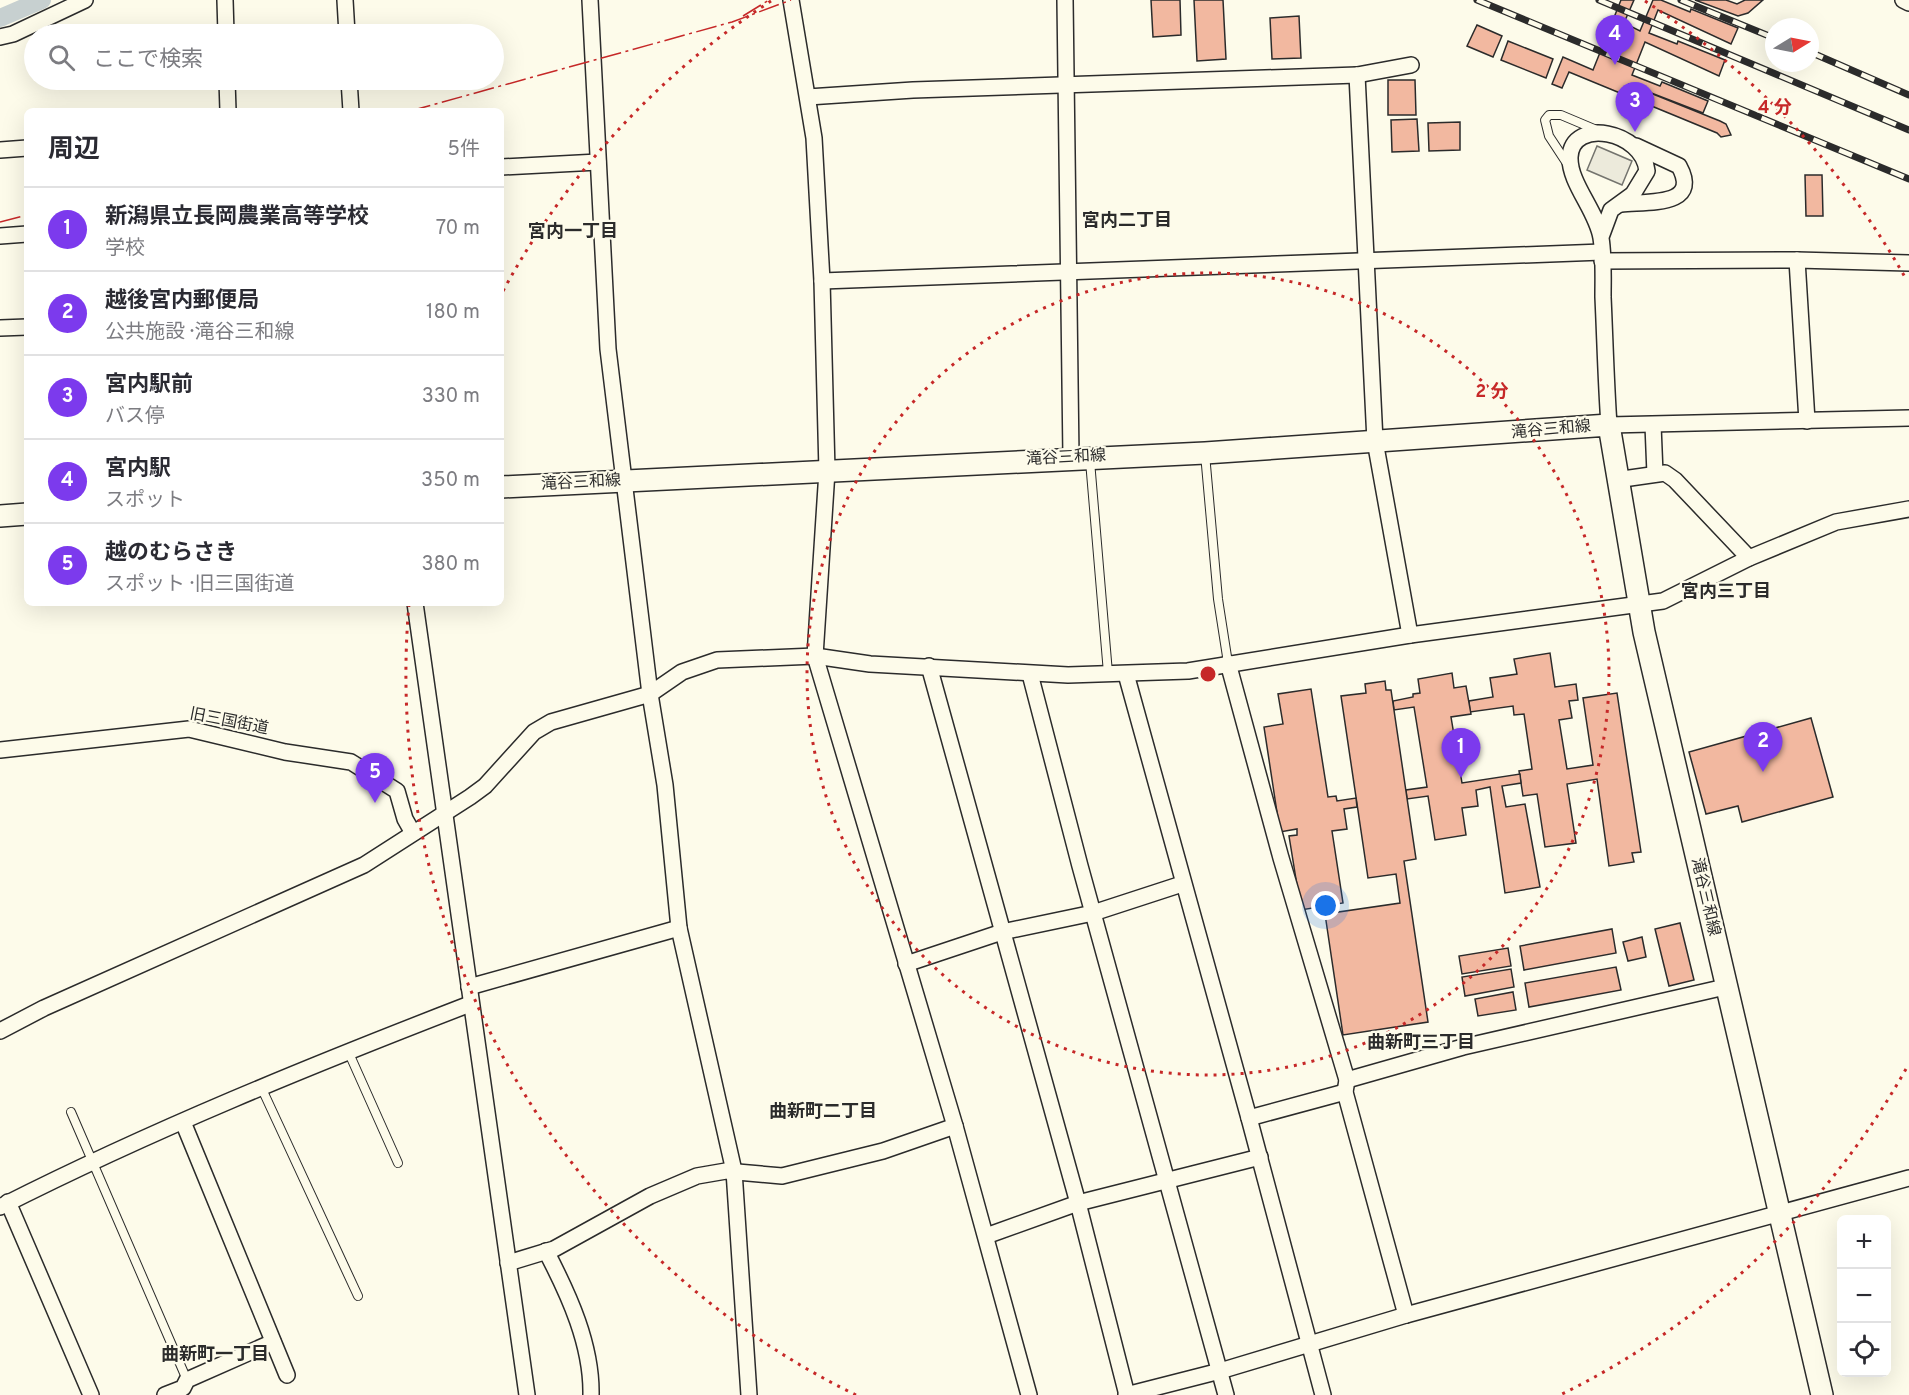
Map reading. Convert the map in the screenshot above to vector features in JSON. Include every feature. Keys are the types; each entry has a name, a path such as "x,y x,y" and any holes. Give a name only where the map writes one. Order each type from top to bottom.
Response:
{"main road":[{"name":"滝谷三和線","path":"504,487 1080,457 1205,453 1609,425 1616,480 1640,605 1725,987 1822,1395"},
{"path":"0,516 24,514"}],"street":[{"path":"35,24 85,0"},
{"path":"225,0 226,24"},
{"path":"345,0 346,24"},
{"path":"590,0 608,349 650,694 665,785 679,928 734,1172 749,1395"},
{"path":"790,0 808,97 818,173 822,280 827,471 814,656 955,1126 1029,1395"},
{"path":"1065,0 1069,271 1080,457"},
{"path":"1903,0 1909,3"},
{"path":"0,37 24,29"},
{"path":"808,97 913,90 1357,75 1411,66"},
{"path":"1357,75 1375,441 1410,635"},
{"path":"227,90 228,108"},
{"path":"350,90 351,108"},
{"path":"1602,250 1574,174 1570,156 1572,147 1585,135 1603,132 1678,166 1684,182 1682,190 1671,199 1622,204"},
{"path":"1633,145 1642,153 1647,171 1639,188 1622,204 1611,210 1602,250 1609,425 1909,418"},
{"path":"0,150 24,148"},
{"path":"504,166 598,162"},
{"path":"0,236 24,234"},
{"path":"822,280 1602,250 1909,263"},
{"path":"1797,260 1807,421"},
{"path":"0,328 24,327"},
{"path":"1653,425 1655,474"},
{"path":"1616,480 1665,474 1675,480 1749,558"},
{"path":"0,1032 55,1003 364,865 485,786 523,743 550,722 650,694 682,672 717,660 814,656 870,664 1030,674 1126,674 1188,671 1410,635 1664,601 1749,558 1836,522 1909,509"},
{"path":"415,606 527,1395"},
{"path":"1228,663 1346,1086 1406,1315"},
{"path":"929,666 1078,1203 1127,1395 1220,1371 1406,1315 1909,1178"},
{"path":"1030,674 1093,913 1226,1395"},
{"path":"1126,674 1182,884 1260,1157 1323,1395"},
{"name":"旧三国街道","path":"0,750 189,729 285,752 351,762 397,790 413,833"},
{"path":"906,964 1002,932 1093,913 1182,884"},
{"path":"469,987 679,928"},
{"path":"1249,1118 1463,1047 1725,987"},
{"path":"91,1395 4,1204 183,1122 348,1051 470,1004"},
{"path":"183,1122 287,1375"},
{"path":"508,1263 546,1251 682,1181 713,1171 782,1176 883,1151 955,1126"},
{"path":"986,1236 1078,1203 1260,1157"},
{"path":"546,1251 563,1283 583,1339 591,1378 591,1395"},
{"path":"165,1395 185,1388 273,1342"}],"lane":[{"path":"1574,174 1549,136 1545,120 1549,116 1562,115 1603,132"},
{"path":"1205,453 1218,599 1228,663"},
{"path":"1080,457 1108,673"},
{"path":"348,1051 398,1163"},
{"path":"262,1089 358,1296"},
{"path":"71,1112 185,1388"}],"shaded area":[{"path":"1597,146 1632,161 1622,185 1587,170"}],"building":[{"path":"1151,0 1180,0 1181,35 1153,37"},
{"path":"1194,0 1223,0 1226,59 1197,61"},
{"path":"1621,0 1634,0 1624,23 1640,31 1653,0 1661,0 1690,12 1691,9 1738,28 1731,44 1658,10 1649,33 1677,44 1678,41 1725,60 1719,76 1645,42 1632,75 1660,86 1662,82 1708,101 1703,113 1628,84 1720,121 1726,124 1731,135 1721,137 1717,133 1569,72 1562,88 1552,84 1563,57 1593,70"},
{"path":"1695,0 1726,0 1737,4 1745,0 1763,0 1748,13 1738,16"},
{"path":"1299,16 1301,58 1272,59 1270,18"},
{"path":"1477,25 1502,36 1493,57 1467,46"},
{"path":"1508,41 1553,59 1546,78 1501,60"},
{"path":"1388,80 1415,80 1416,115 1388,115"},
{"path":"1417,119 1419,151 1392,152 1391,120"},
{"path":"1460,122 1460,150 1429,151 1428,123"},
{"path":"1805,175 1822,175 1823,216 1806,216"},
{"path":"1550,653 1555,687 1576,684 1578,700 1569,701 1572,718 1559,720 1567,769 1593,765 1583,698 1617,693 1641,852 1632,853 1634,862 1609,866 1597,779 1567,784 1576,843 1545,847 1537,794 1523,796 1519,771 1532,769 1524,714 1514,715 1513,706 1470,712 1469,701 1493,697 1490,678 1517,674 1514,659"},
{"path":"1452,673 1454,688 1466,686 1471,714 1451,717 1462,783 1520,774 1521,783 1502,786 1506,807 1525,804 1540,887 1505,893 1490,787 1476,790 1478,806 1462,808 1466,835 1435,840 1428,796 1407,799 1406,790 1427,787 1414,707 1394,710 1393,701 1413,697 1413,694 1420,693 1418,679"},
{"path":"1385,681 1386,690 1391,690 1416,859 1404,861 1428,1022 1343,1035 1325,914 1400,903 1396,874 1368,878 1341,696 1366,693 1365,684"},
{"path":"1311,689 1328,797 1336,796 1337,801 1356,798 1357,807 1344,809 1347,829 1332,831 1343,903 1301,910 1289,836 1297,835 1297,829 1280,832 1264,727 1283,724 1278,694"},
{"path":"1811,718 1833,797 1742,822 1738,806 1706,814 1689,752"},
{"path":"1680,923 1694,980 1669,986 1655,929"},
{"path":"1612,929 1616,953 1524,970 1520,946"},
{"path":"1642,937 1646,957 1628,961 1623,942"},
{"path":"1508,948 1511,966 1462,974 1459,956"},
{"path":"1616,967 1621,990 1529,1007 1525,983"},
{"path":"1511,969 1514,987 1465,996 1462,977"},
{"path":"1513,992 1516,1010 1478,1016 1475,999"}],"waterway":[{"path":"0,18 42,0"}],"railway":[{"path":"1477,0 1909,179"},
{"path":"1599,0 1909,130"},
{"path":"1681,0 1765,34"},
{"path":"1819,56 1909,95"}],"power":[{"path":"743,16 769,0"},
{"path":"504,85 732,22 791,0"},
{"path":"421,108 486,90"},
{"path":"0,222 24,216"}],"place":[{"name":"宮内駅","path":"1615,65"},
{"name":"宮内駅前","path":"1635,132"},
{"name":"越後宮内郵便局","path":"1763,772"},
{"name":"新潟県立長岡農業高等学校","path":"1461,778"},
{"name":"越のむらさき","path":"375,803"}],"district":[{"name":"宮内二丁目","path":"1127,221"},
{"name":"宮内一丁目","path":"573,232"},
{"name":"宮内三丁目","path":"1726,592"},
{"name":"曲新町三丁目","path":"1421,1043"},
{"name":"曲新町二丁目","path":"823,1112"},
{"name":"曲新町一丁目","path":"215,1355"}]}
